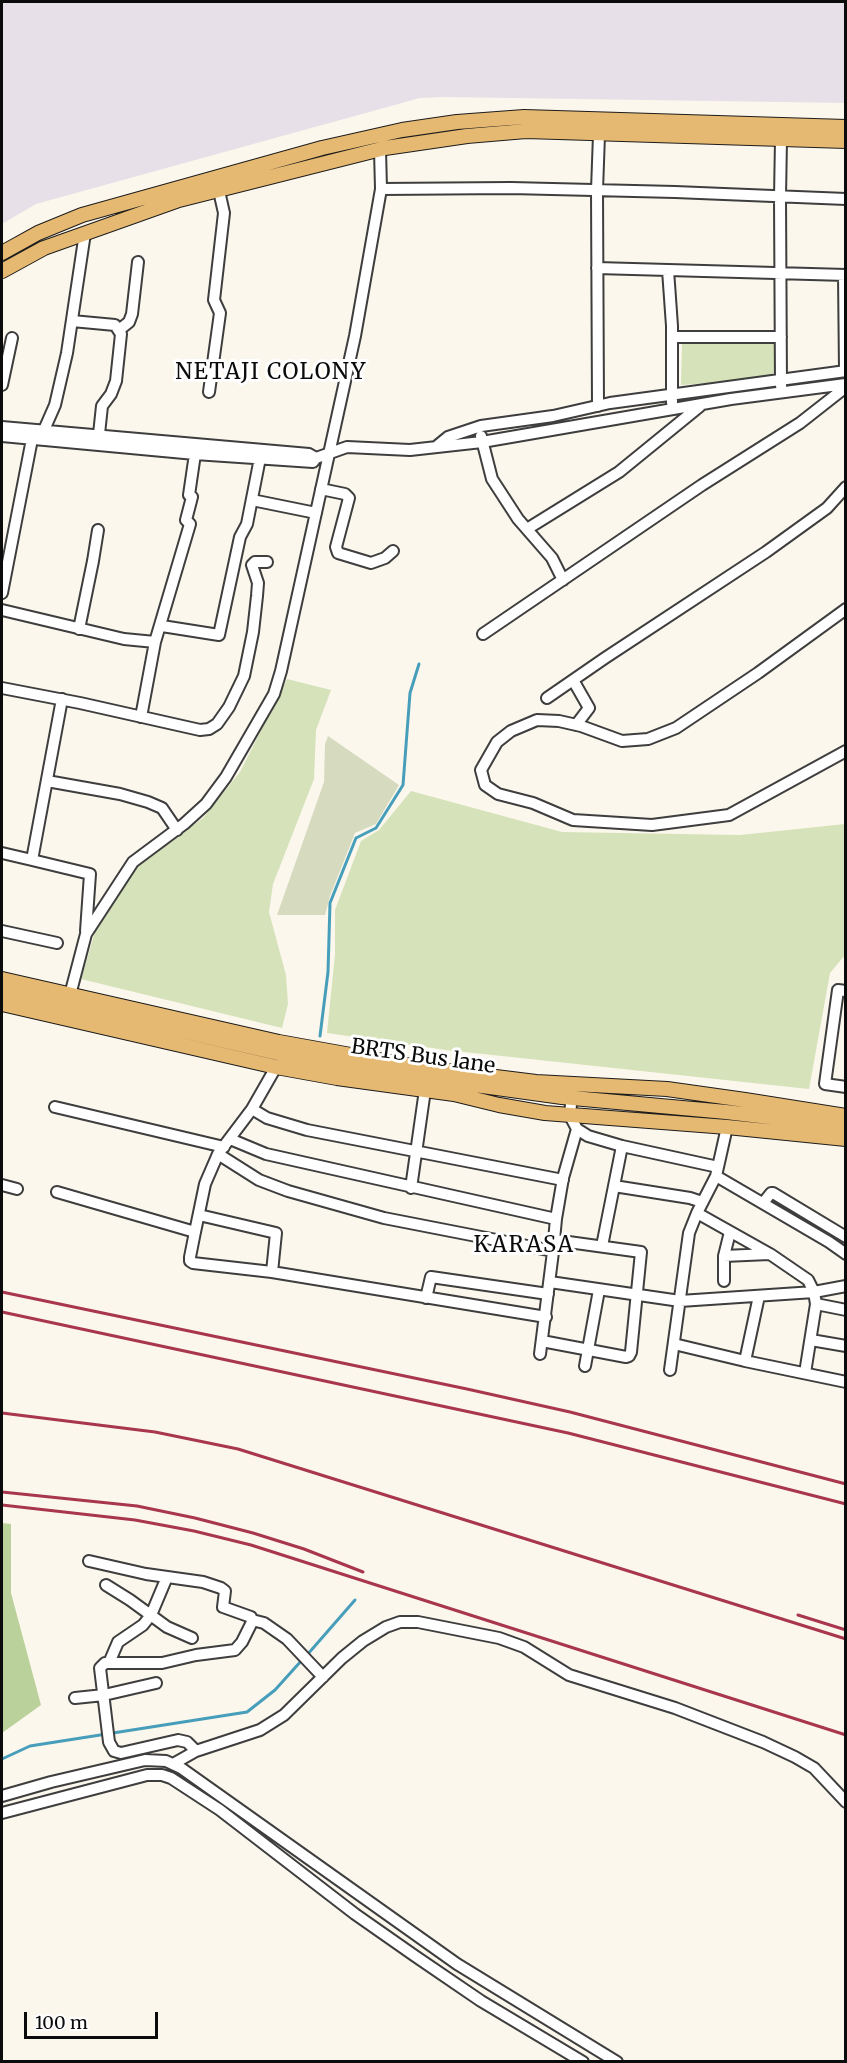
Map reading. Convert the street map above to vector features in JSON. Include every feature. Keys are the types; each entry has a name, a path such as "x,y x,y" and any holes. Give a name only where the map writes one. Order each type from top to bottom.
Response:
{"main road":[{"path":"2,253 38,233 82,214 322,148 402,130 457,122 524,117 846,128"},
{"path":"2,271 44,248 178,200 380,150 467,136 526,131 846,141"},
{"path":"2,979 279,1042 423,1068 572,1091 667,1089 846,1116"},
{"name":"BRTS Bus lane","path":"2,990 345,1067 516,1091 572,1091 846,1126"},
{"path":"2,1004 276,1067 454,1094 499,1105 570,1116 727,1127 846,1139"}],"street":[{"path":"598,406 599,135"},
{"path":"781,138 782,392"},
{"path":"86,934 133,862 177,830 206,804 226,777 273,694 281,671 355,336 381,189 380,150"},
{"path":"381,189 441,187 597,190 846,199"},
{"path":"209,392 220,313 214,300 224,213 219,191"},
{"path":"2,593 32,439 44,430 55,405 72,321 85,233"},
{"path":"119,330 129,322 132,314 138,262"},
{"path":"436,446 448,437 479,427 553,416 598,406 845,371 845,275 597,268"},
{"path":"669,270 672,409"},
{"path":"72,321 115,325 121,337 116,381 111,394 102,406 99,434"},
{"path":"672,337 781,337"},
{"path":"2,385 12,338"},
{"path":"2,436 195,454 312,462 316,458 347,447 410,450 482,442 731,399 846,385"},
{"path":"483,634 702,485 800,423 846,385"},
{"path":"527,529 619,472 701,406"},
{"path":"2,427 309,453 316,458"},
{"path":"479,427 492,478 518,519 552,558 563,580"},
{"path":"141,717 155,642 162,626 190,524 186,520 192,497 189,495 195,454"},
{"path":"162,626 219,636 240,537 247,524 260,458"},
{"path":"547,698 766,552 827,507 846,487"},
{"path":"321,489 345,494 349,498 336,547 338,553 372,563 393,551"},
{"path":"252,500 316,513"},
{"path":"79,628 98,530"},
{"path":"2,688 200,730 209,729 217,724 229,707 244,676 253,632 258,583 252,565 255,562 267,562"},
{"path":"846,609 676,728 648,739 622,741 576,725 559,721 537,720 511,731 497,742 481,770 485,785 498,794 532,803 573,820 652,825 729,815 846,751"},
{"path":"2,610 123,639 155,642"},
{"path":"573,680 589,708 576,725"},
{"path":"33,860 62,699"},
{"path":"47,781 120,794 148,802 162,808 177,830"},
{"path":"2,853 90,874 86,934 70,994"},
{"path":"2,931 57,943"},
{"path":"846,991 838,990 825,1084 846,1087"},
{"path":"276,1067 252,1109 224,1147 206,1184 190,1261 272,1272 546,1317"},
{"path":"411,1188 425,1090"},
{"path":"572,1091 570,1116 577,1130 588,1136 622,1146 718,1167 846,1254"},
{"path":"55,1107 224,1147 266,1154 556,1219"},
{"path":"252,1109 267,1118 307,1130 563,1180"},
{"path":"670,1370 689,1233 718,1167 727,1127"},
{"path":"540,1354 556,1219 563,1180 577,1130"},
{"path":"602,1246 622,1146"},
{"path":"224,1147 259,1180 288,1191 384,1218 554,1246 602,1246 641,1252 629,1356 542,1341"},
{"path":"2,1185 17,1189"},
{"path":"615,1186 702,1202"},
{"path":"57,1192 195,1232"},
{"path":"766,1199 773,1192 846,1237"},
{"path":"697,1213 770,1254 808,1280 814,1292 816,1304 805,1373"},
{"path":"198,1215 276,1233 272,1272"},
{"path":"724,1281 724,1256 730,1232"},
{"path":"724,1256 770,1254"},
{"path":"426,1298 431,1277 548,1294"},
{"path":"550,1282 680,1301 814,1292 846,1286"},
{"path":"585,1366 599,1290"},
{"path":"745,1361 759,1296"},
{"path":"816,1304 846,1310"},
{"path":"811,1340 846,1346"},
{"path":"674,1344 846,1382"},
{"path":"89,1561 203,1582 221,1588 225,1591 223,1607 249,1616 252,1620 276,1630 323,1677"},
{"path":"109,1663 118,1642 142,1625 151,1615 167,1577"},
{"path":"106,1586 167,1627 192,1638"},
{"path":"196,1751 188,1742 178,1740 121,1753 114,1751 109,1742 100,1668 105,1663 162,1663 196,1655 235,1650 242,1642 252,1620"},
{"path":"173,1764 196,1751 260,1730 284,1716 363,1641 400,1622 418,1622 488,1636 524,1647 569,1675 675,1708 763,1742 814,1768 846,1802"},
{"path":"75,1698 104,1695 156,1683"},
{"path":"2,1796 145,1760 161,1760 173,1764 457,1965 617,2061"},
{"path":"2,1813 147,1775 162,1775 171,1778 220,1810 423,1962 481,2001 583,2061"}],"shaded area":[{"path":"2,2 845,2 845,103 420,98 36,204 2,224"}],"green space":[{"path":"682,343 774,343 774,372 772,376 749,380 681,385"},
{"path":"287,679 331,690 316,730 314,779 273,884 269,912 286,975 288,1004 282,1028 81,979 95,932 138,866 203,818 240,772"},
{"path":"328,736 399,785 376,824 355,833 330,896 325,915 277,915 324,782 325,744"},
{"path":"411,791 562,832 740,835 845,824 845,955 830,973 809,1089 446,1050 327,1033 335,954 335,910 361,841 379,830"},
{"path":"2,1523 11,1524 11,1593 41,1705 2,1733"}],"waterway":[{"path":"320,1036 328,972 330,903 356,838 376,828 403,785 410,693 419,664"},
{"path":"307,1655 355,1600"},
{"path":"2,1759 30,1746 247,1712 275,1690 302,1660"}],"railway":[{"path":"2,1292 570,1412 846,1484"},
{"path":"2,1312 568,1433 846,1504"},
{"path":"2,1413 155,1432 238,1449 846,1639"},
{"path":"2,1492 137,1506 195,1518 304,1549 363,1572"},
{"path":"2,1505 135,1520 251,1545 846,1735"},
{"path":"798,1615 846,1630"}],"district":[{"name":"NETAJI COLONY","path":"271,373"},
{"name":"KARASA","path":"524,1246"}]}
